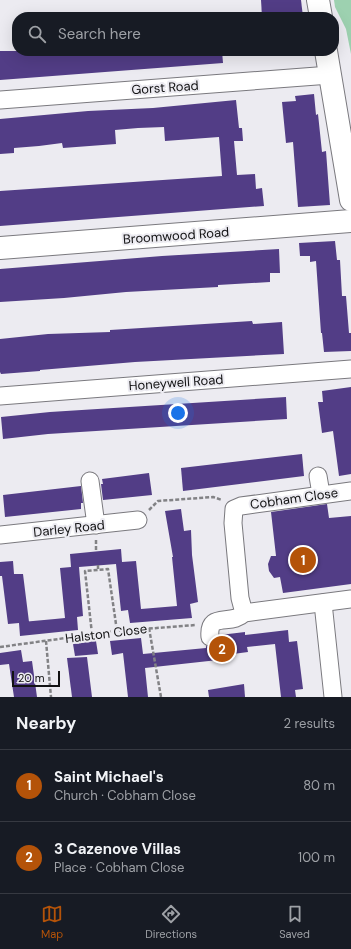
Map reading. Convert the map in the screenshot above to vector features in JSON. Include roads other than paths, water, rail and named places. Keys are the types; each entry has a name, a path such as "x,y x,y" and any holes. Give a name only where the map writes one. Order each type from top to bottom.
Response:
{"main road":[{"path":"318,0 320,12"},
{"path":"327,56 351,200"},
{"name":"Broomwood Road","path":"0,248 351,221"}],"street":[{"name":"Gorst Road","path":"0,100 330,75"},
{"name":"Honeywell Road","path":"0,396 351,369"},
{"path":"318,476 321,494"},
{"path":"90,481 96,525"},
{"name":"Cobham Close","path":"244,613 240,598 232,522 234,509 240,506 351,491"},
{"name":"Darley Road","path":"0,535 138,520"},
{"path":"211,630 221,619 236,618 244,613 351,599"},
{"path":"324,603 333,697"}],"place":[{"name":"Saint Michael's","path":"303,560"},
{"name":"3 Cazenove Villas","path":"222,649"}]}
